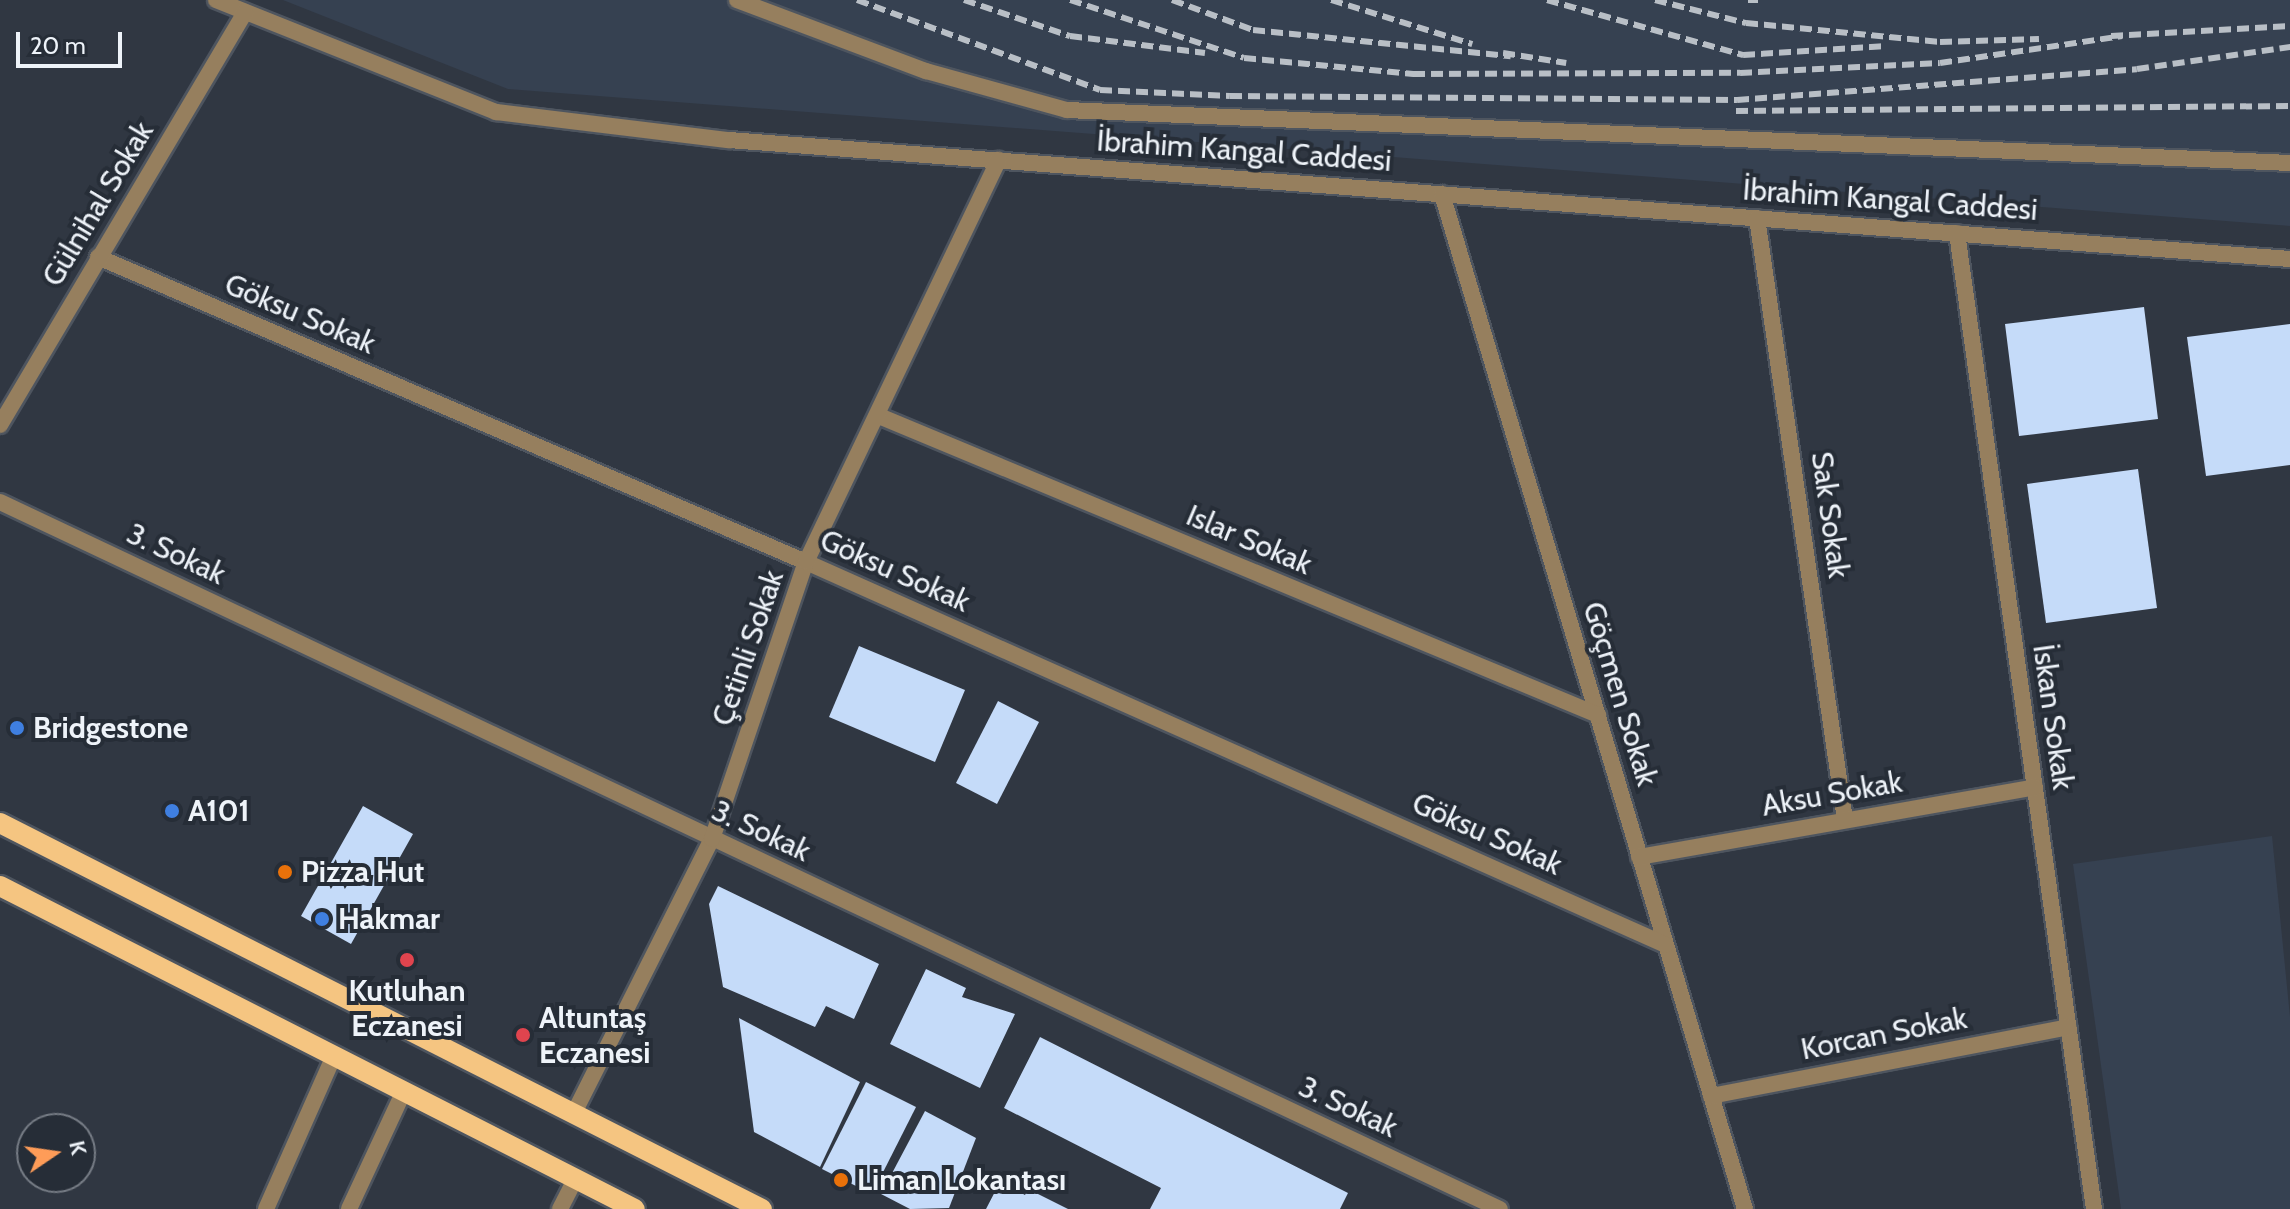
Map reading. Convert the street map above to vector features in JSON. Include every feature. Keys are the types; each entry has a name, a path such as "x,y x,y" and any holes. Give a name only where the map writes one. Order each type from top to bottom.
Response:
{"main road":[{"path":"0,823 575,1111 762,1209"},
{"path":"0,886 627,1207"}],"street":[{"name":"İbrahim Kangal Caddesi","path":"216,0 496,112 999,160 2290,259"},
{"path":"737,0 926,71 1067,110 2290,163"},
{"name":"Gülnihal Sokak","path":"0,425 245,12"},
{"name":"Çetinli Sokak","path":"575,1111 712,839 806,562 879,416 999,160"},
{"name":"Göçmen Sokak","path":"1442,194 1745,1209"},
{"name":"Sak Sokak","path":"1757,218 1845,820"},
{"name":"İskan Sokak","path":"1957,233 2094,1209"},
{"name":"Göksu Sokak","path":"98,257 806,562 1666,945"},
{"name":"Islar Sokak","path":"879,416 1598,715"},
{"name":"3. Sokak","path":"0,502 1500,1209"},
{"name":"Aksu Sokak","path":"1639,857 2035,787"},
{"name":"Korcan Sokak","path":"1711,1096 2068,1027"},
{"path":"266,1209 333,1058"},
{"path":"349,1209 403,1093"},
{"path":"560,1209 575,1179"}],"shaded area":[{"path":"283,0 2290,0 2290,226 508,89"},
{"path":"2272,836 2290,1017 2290,1209 2121,1209 2073,864"}],"building":[{"path":"2144,307 2158,419 2019,436 2005,324"},
{"path":"2290,324 2290,465 2206,476 2187,337"},
{"path":"2138,469 2157,608 2046,623 2027,484"},
{"path":"859,646 965,690 935,762 829,717"},
{"path":"998,701 1039,722 997,804 956,783"},
{"path":"363,806 413,834 351,944 301,916"},
{"path":"718,886 879,964 854,1019 826,1006 815,1027 723,987 709,904"},
{"path":"926,969 966,988 962,997 1015,1014 980,1088 890,1044"},
{"path":"739,1018 860,1082 820,1167 754,1132"},
{"path":"1040,1037 1348,1193 1340,1209 1150,1209 1161,1188 1004,1108"},
{"path":"866,1082 916,1107 872,1194 822,1169"},
{"path":"925,1111 976,1138 949,1208 910,1209 881,1194"},
{"path":"1000,1182 1025,1195 1028,1189 1068,1209 986,1209"}],"railway":[{"path":"857,0 1100,90 1230,96 1737,100 2137,69 2290,47"},
{"path":"964,0 1070,36 1205,53"},
{"path":"1070,0 1244,58 1413,74 1740,73 1940,63 2122,36"},
{"path":"1172,0 1253,30 1511,56"},
{"path":"1331,0 1472,44"},
{"path":"1547,0 1743,55 1887,46"},
{"path":"1655,0 1746,23 1940,42 2039,39"},
{"path":"1748,0 1758,0"},
{"path":"2111,36 2290,26"},
{"path":"1503,53 1566,63"},
{"path":"1736,111 2290,106"}],"place":[{"name":"Bridgestone","path":"17,728"},
{"name":"A101","path":"172,811"},
{"name":"Pizza Hut","path":"285,872"},
{"name":"Hakmar","path":"322,919"},
{"name":"Kutluhan Eczanesi","path":"407,960"},
{"name":"Altuntaş Eczanesi","path":"523,1035"},
{"name":"Liman Lokantası","path":"841,1180"}]}
